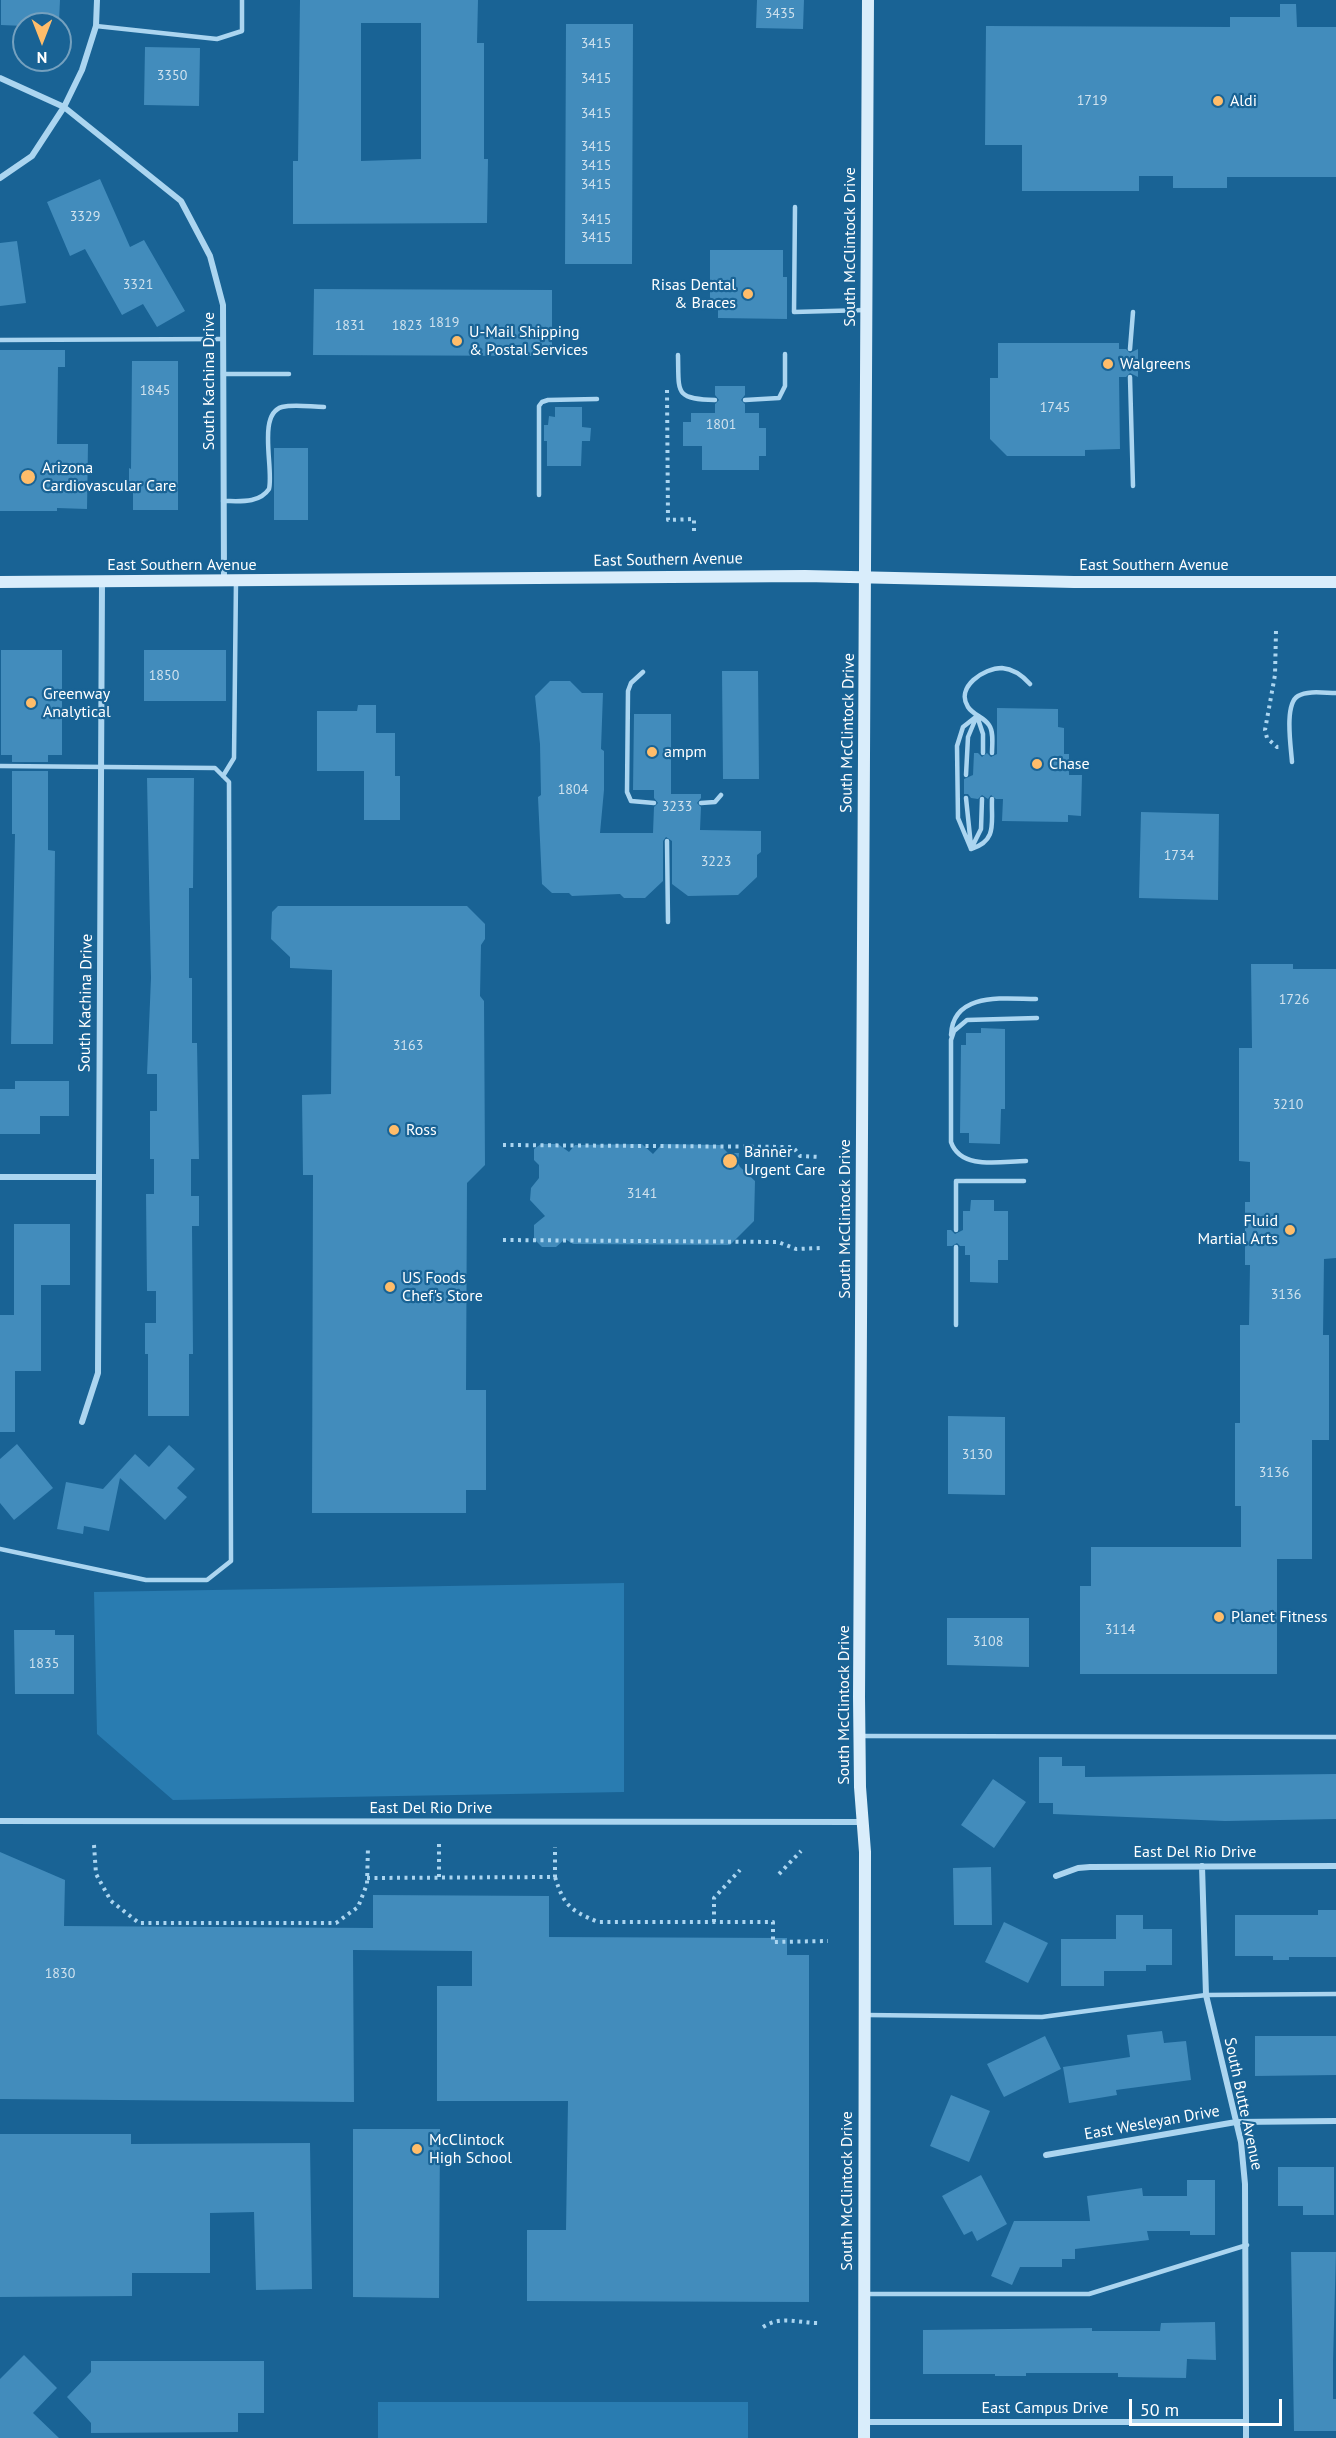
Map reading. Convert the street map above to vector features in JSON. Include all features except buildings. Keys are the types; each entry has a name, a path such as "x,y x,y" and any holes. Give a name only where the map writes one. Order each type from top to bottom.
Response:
{"main road":[{"name":"South McClintock Drive","path":"864,2438 865,1852 860,1736 868,0"},
{"name":"East Southern Avenue","path":"0,582 805,576 1074,582 1336,582"}],"street":[{"path":"0,178 32,156 64,107 82,70 96,26 97,0"},
{"name":"South Kachina Drive","path":"0,78 64,107 181,201 210,256 223,305 223,501 230,581"},
{"name":"South Kachina Drive","path":"82,1422 98,1373 102,582"},
{"path":"0,1177 98,1177"},
{"name":"East Del Rio Drive","path":"0,1821 862,1822"},
{"name":"South Butte Avenue","path":"1202,1866 1206,1995 1236,2122 1245,2184 1246,2422"},
{"name":"East Del Rio Drive","path":"1056,1876 1078,1868 1090,1867 1336,1866"},
{"name":"East Wesleyan Drive","path":"1046,2155 1236,2122 1336,2121"},
{"name":"East Campus Drive","path":"864,2421 1246,2422"},
{"path":"1246,2422 1246,2438"}],"lane":[{"path":"96,26 218,39 242,31 242,0"},
{"path":"795,207 794,312 866,310"},
{"path":"1130,349 1133,312"},
{"path":"0,340 223,339"},
{"path":"745,400 779,398 785,386 785,354"},
{"path":"678,355 681,393 692,399 715,400"},
{"path":"223,374 289,374"},
{"path":"1130,377 1132,486"},
{"path":"539,495 539,406 548,400 597,399"},
{"path":"223,501 261,498 269,489 270,458 267,431 273,413 278,408 286,406 324,407"},
{"path":"223,776 234,758 230,581"},
{"path":"992,753 991,729 966,704 964,695 968,687 980,675 998,668 1007,669 1024,677 1030,684"},
{"path":"643,672 631,682 628,691 627,792 628,797 635,802 654,803"},
{"path":"1292,762 1291,705 1297,696 1310,693 1336,693"},
{"path":"977,716 983,734 983,753"},
{"path":"966,775 968,737 977,716"},
{"path":"971,849 958,818 957,746 963,727 977,716"},
{"path":"0,766 215,768 229,782 231,1561 207,1580 146,1580 0,1549"},
{"path":"701,803 715,802 722,795"},
{"path":"966,798 971,849"},
{"path":"971,849 981,829 982,799"},
{"path":"971,849 982,846 990,837 992,799"},
{"path":"667,841 668,922"},
{"path":"1026,1161 966,1160 953,1149 951,1142 951,1029 958,1012 970,1004 997,999 1036,999"},
{"path":"951,1040 954,1031 967,1020 1037,1017"},
{"path":"956,1230 956,1181 1024,1181"},
{"path":"956,1246 956,1325"},
{"path":"860,1736 1336,1737"},
{"path":"864,2015 1042,2017 1206,1995 1336,1994"},
{"path":"864,2294 1089,2294 1246,2245"}],"path":[{"path":"667,381 668,520 694,519 694,535"},
{"path":"1276,631 1275,675 1264,730 1267,738 1277,747 1291,746"},
{"path":"503,1145 793,1147 800,1156 820,1156"},
{"path":"503,1240 778,1242 796,1249 820,1248"},
{"path":"439,1844 439,1877"},
{"path":"94,1845 96,1874 111,1901 139,1923 336,1923 358,1907 367,1884 368,1847"},
{"path":"555,1847 555,1877 561,1897 573,1910 598,1922 773,1922 773,1942 828,1941"},
{"path":"779,1874 801,1851"},
{"path":"714,1922 714,1898 740,1870"},
{"path":"367,1878 555,1877"},
{"path":"763,2327 773,2321 791,2319 799,2323 818,2323"}],"shaded area":[{"path":"624,1583 624,1792 173,1800 97,1734 94,1592"},
{"path":"378,2402 748,2402 748,2438 378,2438"}],"place":[{"name":"Aldi","path":"1218,101"},
{"name":"Risas Dental & Braces","path":"748,294"},
{"name":"U-Mail Shipping & Postal Services","path":"457,341"},
{"name":"Walgreens","path":"1108,364"},
{"name":"Arizona Cardiovascular Care","path":"28,477"},
{"name":"Greenway Analytical","path":"31,703"},
{"name":"ampm","path":"652,752"},
{"name":"Chase","path":"1037,764"},
{"name":"Ross","path":"394,1130"},
{"name":"Banner Urgent Care","path":"730,1161"},
{"name":"Fluid Martial Arts","path":"1290,1230"},
{"name":"US Foods Chef's Store","path":"390,1287"},
{"name":"Planet Fitness","path":"1219,1617"},
{"name":"McClintock High School","path":"417,2149"}]}
